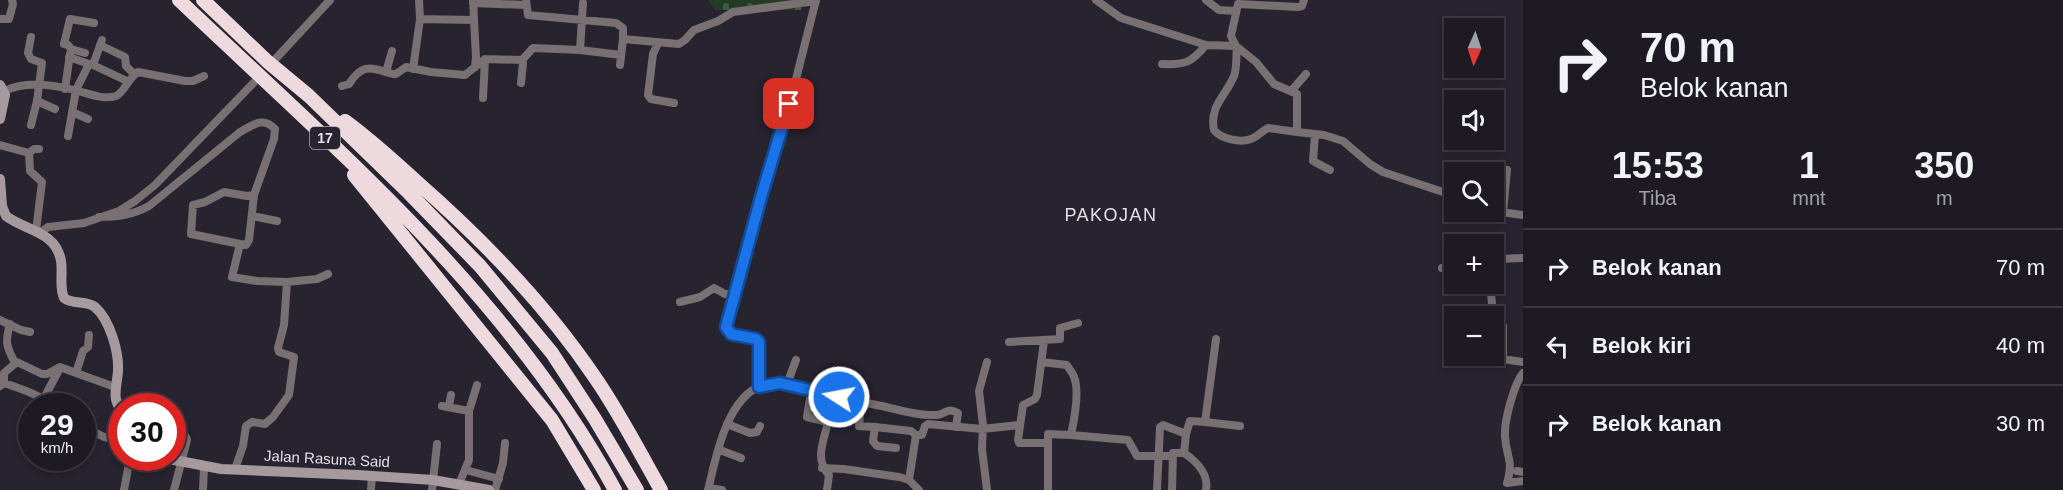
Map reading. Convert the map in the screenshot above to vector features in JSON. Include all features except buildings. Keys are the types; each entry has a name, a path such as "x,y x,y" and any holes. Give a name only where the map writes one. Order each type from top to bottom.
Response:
{"highway":[{"name":"17","path":"179,0 396,204 465,280 541,376 576,426 615,490"},
{"name":"17","path":"203,0 267,62 309,96 480,266 552,353 637,490"},
{"path":"309,96 366,136 457,217 496,257 554,323 597,380 662,490"},
{"path":"314,128 552,420 594,490"},
{"path":"578,463 582,481 579,490"}],"main road":[{"path":"0,119 4,101 2,88"},
{"path":"0,179 1,206 6,216 38,232 54,244 60,256 64,298 70,302 95,307 112,336 118,363 115,393"},
{"name":"Jalan Rasuna Said","path":"186,462 235,470 353,474 489,490"}],"street":[{"path":"0,19 10,18 12,0"},
{"path":"29,153 30,171 42,182 38,185 38,232 48,227 84,223 119,210 135,201 155,184 230,108 330,0"},
{"path":"413,69 420,19 419,0"},
{"path":"1096,0 1121,18 1206,45 1236,46"},
{"path":"1206,0 1218,10 1236,11"},
{"path":"1297,132 1298,95 1292,90 1274,84 1256,62 1236,46 1231,36 1238,4 1298,7 1302,6 1304,0"},
{"path":"475,67 473,1 526,2 526,13 530,15 618,24 624,31 620,65"},
{"path":"623,39 658,44 683,42 694,30 718,21 733,12 816,1 726,327 731,334 756,339 759,342 759,387"},
{"path":"580,50 584,3"},
{"path":"65,88 70,53 68,45 64,44 70,19 94,23"},
{"path":"420,19 474,20"},
{"path":"31,37 28,53 31,59 42,63 31,125"},
{"path":"127,81 93,65 101,43 125,57 126,66 134,74"},
{"path":"658,44 653,54 648,95 651,99 674,103"},
{"path":"1162,64 1175,65 1190,62 1206,45"},
{"path":"1236,46 1233,76 1218,102 1213,121 1214,130 1224,138 1252,139 1268,128 1324,135 1343,141 1383,172 1444,193"},
{"path":"342,86 349,84 360,70 367,68 396,74 403,68 465,75 485,59 522,60 534,47 621,55"},
{"path":"386,72 392,51"},
{"path":"70,53 85,53"},
{"path":"68,136 76,90 90,64 70,53"},
{"path":"483,98 485,59"},
{"path":"521,83 522,60"},
{"path":"2,88 22,84 39,85 76,90 93,96 112,96 122,91 134,74 142,72 185,81 193,81 204,76"},
{"path":"1292,90 1306,74"},
{"path":"37,101 55,109"},
{"path":"72,112 88,119"},
{"path":"99,217 122,217 135,214 150,206 240,132 263,121 275,129 274,139 254,195 249,240 246,245 191,234 193,205 205,202 224,192 254,195"},
{"path":"1315,135 1313,161 1330,170"},
{"path":"0,145 29,153"},
{"path":"29,153 34,149 39,149"},
{"path":"1504,202 1507,170"},
{"path":"1504,213 1523,215"},
{"path":"252,216 277,221"},
{"path":"240,244 232,277 287,282 317,279 328,274"},
{"path":"1504,259 1523,258"},
{"path":"235,470 243,446 246,426 252,422 266,424 289,395 294,357 279,352 278,348 284,325 287,282"},
{"path":"680,302 700,297 714,288 725,294 736,295"},
{"path":"0,320 30,332"},
{"path":"1009,342 1060,339 1062,326 1078,323"},
{"path":"10,324 6,340 15,363"},
{"path":"76,373 83,351 88,347 89,335"},
{"path":"1205,422 1216,339"},
{"path":"1044,341 1037,395 1035,399 1023,405 1019,425 1019,443 1048,442"},
{"path":"1504,358 1523,362"},
{"path":"787,384 796,360"},
{"path":"29,393 2,384 4,373 15,363 19,362 42,374 60,368 115,387"},
{"path":"987,362 979,391 982,455 987,490"},
{"path":"1041,362 1067,365 1073,375 1076,385 1071,435"},
{"path":"47,393 60,368"},
{"path":"1523,373 1516,381 1505,433 1512,467 1507,483 1523,481"},
{"path":"722,490 709,489 727,424 745,396 759,387 773,383 787,384 811,392 926,414 939,415 944,411 951,411 958,413 956,426"},
{"path":"454,486 466,470 470,453 469,411 477,385"},
{"path":"811,392 807,417 828,423 820,448 822,468 829,475 827,490"},
{"path":"451,395 446,406 469,411"},
{"path":"861,402 859,426 911,431 916,435 922,434 927,424 982,429 1019,425"},
{"path":"1184,453 1185,434 1190,421 1240,426"},
{"path":"727,424 752,434 757,432 760,426"},
{"path":"1157,490 1161,426 1185,434"},
{"path":"875,427 873,441 875,445 896,448"},
{"path":"1048,490 1049,432 1128,440 1137,456 1173,456"},
{"path":"909,480 916,435"},
{"path":"432,485 437,444"},
{"path":"495,490 505,444"},
{"path":"720,450 741,458"},
{"path":"1172,490 1173,452 1184,453 1203,471 1207,484 1206,490"},
{"path":"203,490 204,466"},
{"path":"822,468 856,470 909,480 919,490"},
{"path":"466,470 499,479"},
{"path":"124,490 128,471"},
{"path":"174,490 179,471"},
{"path":"371,490 372,476"}],"green space":[{"path":"708,0 804,0 801,10 715,10"}],"district":[{"name":"PAKOJAN","path":"1111,215"}],"route":[{"path":"789,104 726,327 728,333 756,339 759,342 759,387 780,383 839,397"}]}
